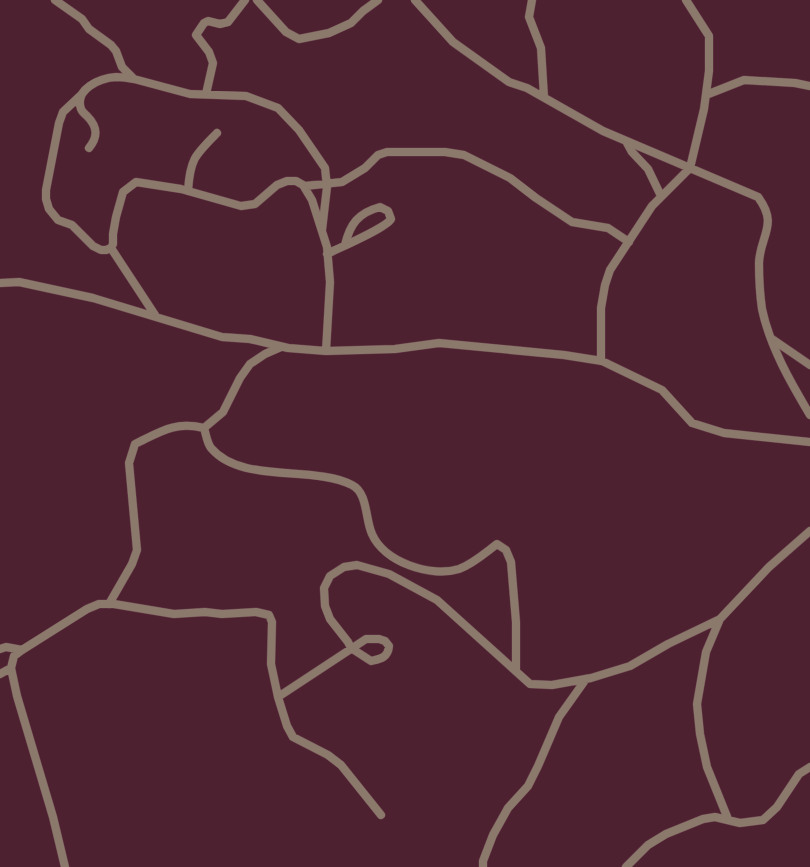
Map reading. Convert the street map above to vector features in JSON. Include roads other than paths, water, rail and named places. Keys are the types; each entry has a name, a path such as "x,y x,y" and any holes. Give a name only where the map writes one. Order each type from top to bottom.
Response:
{"street":[{"path":"55,0 82,19 89,29 111,45 116,51 122,67 134,79"},
{"path":"206,94 213,63 209,52 196,35 204,23 208,21 220,24 228,22 244,0"},
{"path":"257,0 286,32 300,39 329,33 351,23 363,11 378,0"},
{"path":"415,0 453,42 509,82 527,88 544,97 566,112 626,141 758,197 766,207 769,216 759,263 762,309 772,339 796,392 810,415"},
{"path":"532,0 529,17 541,48 544,97"},
{"path":"601,361 601,308 605,285 610,270 652,206 690,168 706,95 709,36 686,0"},
{"path":"111,248 101,250 92,246 72,225 58,220 53,216 46,199 46,186 59,123 63,112 87,88 108,78 118,77 134,79 190,94 246,96 278,108 299,130 325,168 327,183 322,236"},
{"path":"706,95 744,80 795,83 810,86"},
{"path":"80,96 81,110 92,122 95,128 96,136 89,148"},
{"path":"188,191 191,164 196,155 217,133"},
{"path":"626,141 632,152 648,169 661,196"},
{"path":"305,186 342,182 365,168 378,155 388,152 436,151 464,155 510,178 536,198 572,222 608,228 629,242"},
{"path":"111,248 113,244 116,218 123,192 136,182 188,191 241,206 256,204 278,185 287,181 296,181 305,186 312,200 327,254 330,282 326,351"},
{"path":"327,254 345,245 389,222 391,220 388,211 380,207 361,216 349,229 345,245"},
{"path":"111,248 155,315"},
{"path":"0,283 19,282 36,285 93,298 155,315 222,337 250,338 281,347 326,351 395,350 440,343 564,355 601,361 628,372 662,390 692,423 724,433 810,442"},
{"path":"772,339 810,365"},
{"path":"204,428 223,412 240,378 250,364 265,354 281,347"},
{"path":"109,604 132,564 137,550 129,463 135,444 170,426 183,424 204,428"},
{"path":"204,428 210,447 220,455 241,466 267,471 338,478 355,486 363,497 372,534 380,547 394,557 416,567 440,572 453,570 480,557 497,544 506,550 511,562 516,622 516,671"},
{"path":"728,820 707,766 700,734 697,704 706,652 720,619 769,567 810,531"},
{"path":"278,697 351,648 330,619 325,606 324,588 330,576 344,567 357,565 389,574 437,600 530,684 552,685 586,679 630,666 668,644 720,619"},
{"path":"65,867 54,817 17,696 11,668 14,656 22,650 87,609 99,604 109,604 174,614 205,612 222,614 256,612 269,615 272,622 271,664 278,697 287,726 293,737 328,755 341,765 381,815"},
{"path":"2,648 22,650"},
{"path":"0,674 11,668"},
{"path":"483,867 483,861 493,835 508,808 528,786 559,717 586,679"},
{"path":"626,867 648,845 666,834 703,819 715,817 740,823 763,820 777,807 799,774 810,767"}]}
